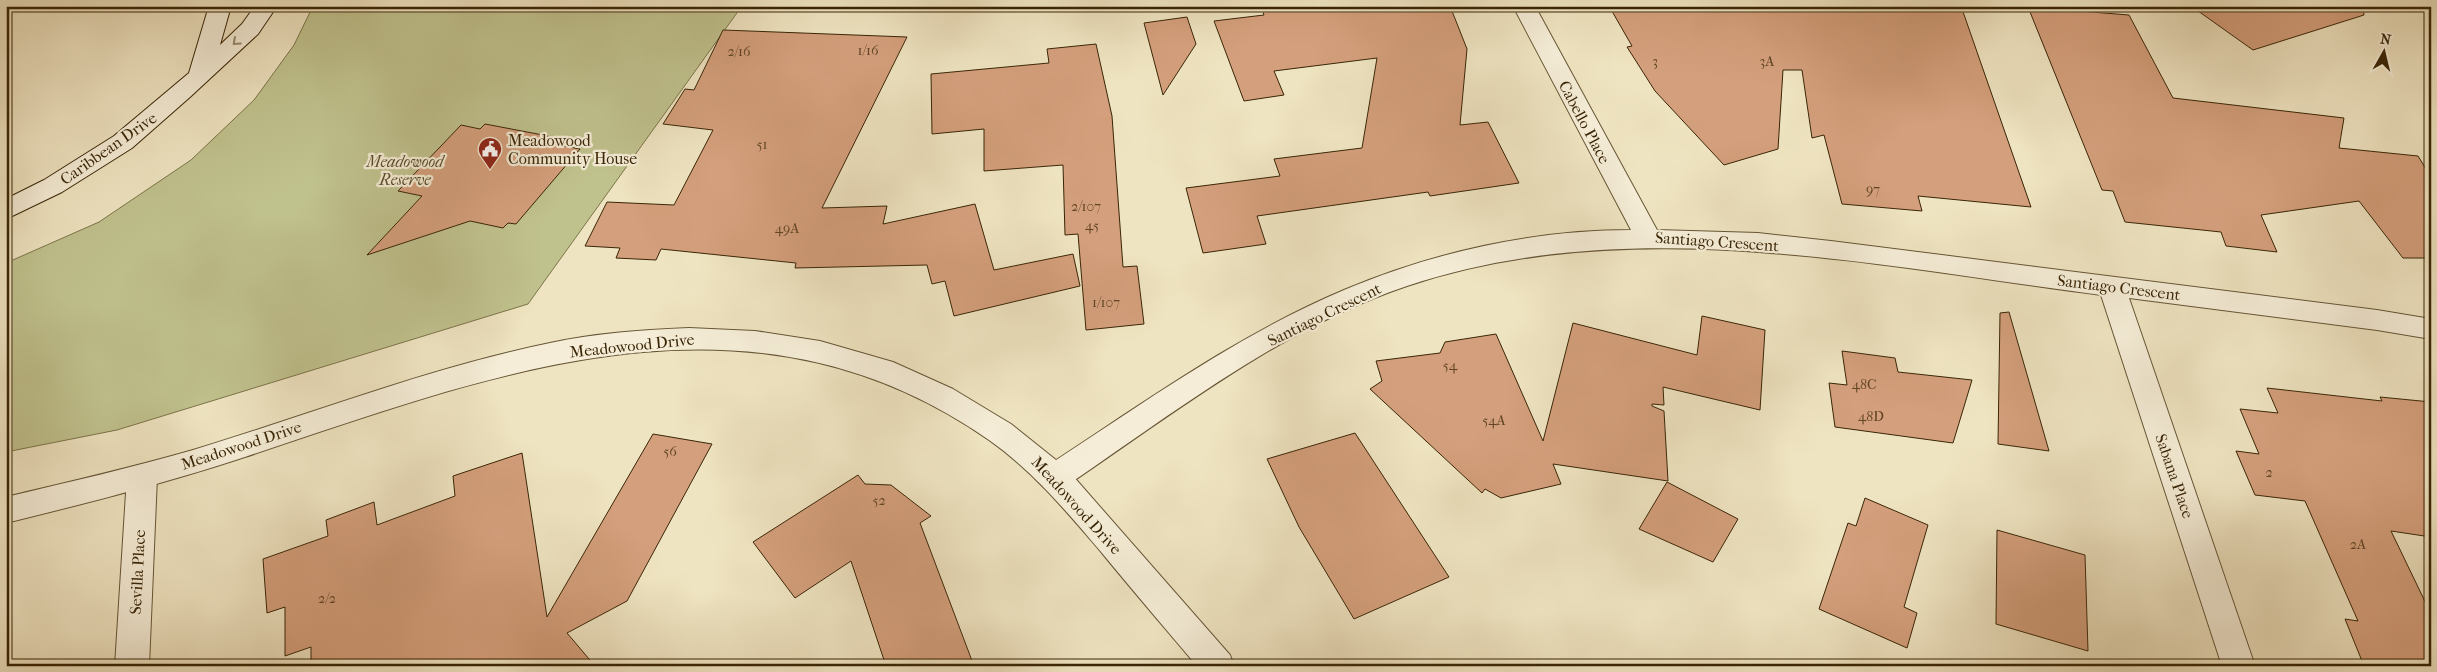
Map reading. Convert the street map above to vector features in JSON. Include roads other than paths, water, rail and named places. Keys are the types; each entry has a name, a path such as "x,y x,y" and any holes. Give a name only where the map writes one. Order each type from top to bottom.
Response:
{"street":[{"name":"Caribbean Drive","path":"200,73 220,6"},
{"name":"Caribbean Drive","path":"6,210 60,182 123,142 182,92 200,73 250,29 266,6"},
{"name":"Cabello Place","path":"1524,6 1648,237"},
{"name":"Santiago Crescent","path":"1056,477 1247,352 1361,293 1401,278 1447,265 1522,248 1578,241 1648,237 1692,238 1813,248 2431,329"},
{"name":"Sabana Place","path":"2111,286 2239,666"},
{"name":"Meadowood Drive","path":"6,510 142,477 358,408 552,353 619,343 680,337 739,338 854,359 911,380 998,428 1029,452 1056,477 1218,666"},
{"name":"Sevilla Place","path":"132,666 142,477"}],"place":[{"name":"Meadowood Community House","path":"490,170"}],"park label":[{"name":"Meadowood Reserve","path":"405,170"}]}
